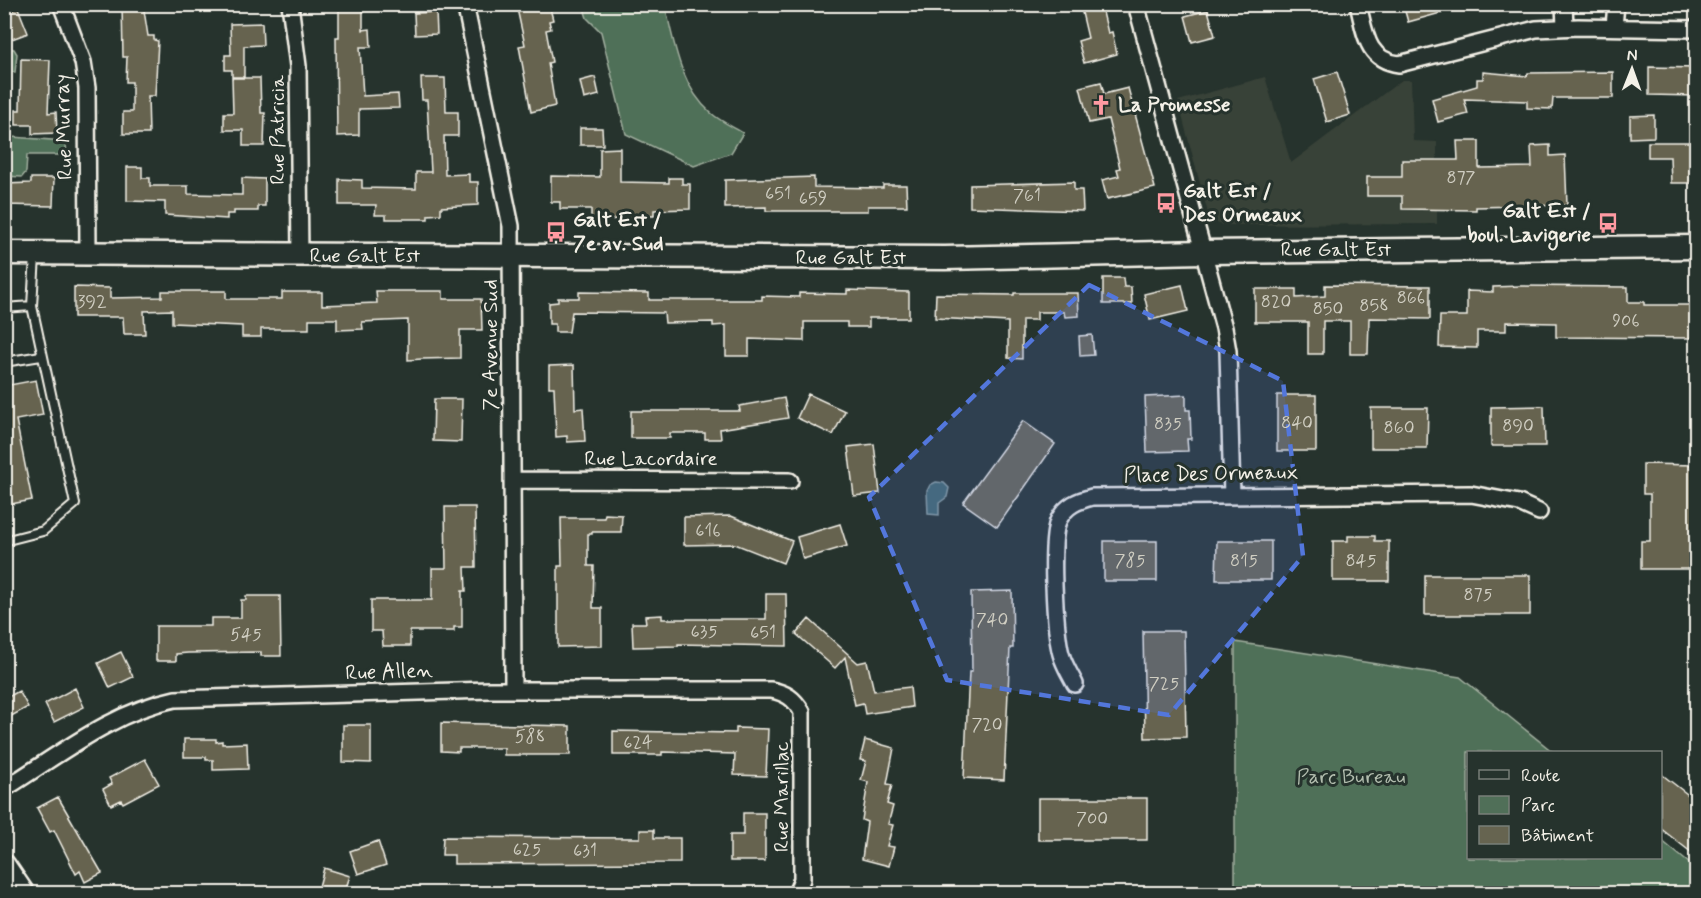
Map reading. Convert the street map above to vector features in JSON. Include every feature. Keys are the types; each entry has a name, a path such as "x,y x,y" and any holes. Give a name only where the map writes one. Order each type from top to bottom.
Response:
{"main road":[{"name":"Rue Galt Est","path":"4,253 945,258 1203,252 1696,248"},
{"path":"4,866 23,894"}],"street":[{"name":"Rue Murray","path":"61,4 83,62 87,88 88,253"},
{"name":"Rue Patricia","path":"290,4 298,66 300,256"},
{"name":"7e Avenue Sud","path":"465,4 509,208 512,256 513,690"},
{"path":"1136,4 1224,328 1228,351 1232,496"},
{"path":"1358,4 1367,39 1375,54 1386,63 1399,64 1515,33 1565,27 1696,28"},
{"path":"1564,4 1565,27"},
{"path":"1614,27 1616,4"},
{"name":"Rue Lacordaire","path":"512,480 790,481"},
{"name":"Place Des Ormeaux","path":"1075,684 1065,665 1059,643 1054,541 1058,520 1068,507 1077,501 1092,497 1471,494 1519,503 1539,512"},
{"name":"Rue Allen","path":"4,789 123,715 146,705 175,699 513,690 771,690 785,693 796,701"},
{"name":"Rue Marillac","path":"795,894 802,879 803,722 802,711 796,701"}],"lane":[{"path":"4,541 43,531 75,504 41,356 32,306 35,254"},
{"path":"4,308 32,306"},
{"path":"4,362 41,356"}],"highlighted area":[{"path":"1089,285 1283,381 1303,556 1169,715 947,680 869,497"}],"shaded area":[{"path":"1265,77 1291,163 1402,80 1411,80 1413,141 1437,142 1437,224 1223,225 1217,223 1213,215 1209,217 1178,101"}],"green space":[{"path":"583,5 665,5 675,48 692,90 711,113 743,133 731,153 694,166 626,134 601,32 587,18"},
{"path":"5,48 14,49 17,54 15,72 5,72"},
{"path":"5,107 9,134 12,137 65,141 67,151 63,155 27,155 26,172 22,177 5,176"},
{"name":"Parc Bureau","path":"1235,642 1460,677 1552,751 1467,751 1467,859 1662,859 1662,841 1696,869 1696,893 1235,893"}],"water":[{"path":"936,482 944,483 949,488 947,497 939,503 939,515 928,514 927,491 930,485"}],"building":[{"path":"122,4 143,4 148,36 154,36 154,40 158,41 155,96 148,96 149,134 123,134 123,112 132,112 132,82 126,82 127,57 123,57"},
{"path":"339,4 363,4 363,30 370,29 371,47 360,47 363,96 398,94 399,108 359,109 359,135 337,136 336,37 339,37"},
{"path":"516,4 549,4 553,20 549,21 551,29 546,30 552,62 548,63 555,106 531,112 519,46 525,45"},
{"path":"1080,4 1101,4 1108,33 1112,32 1117,54 1084,63 1078,41 1088,38"},
{"path":"1403,4 1455,4 1455,9 1408,22"},
{"path":"18,8 28,33 4,42 4,13"},
{"path":"1208,10 1215,36 1192,42 1185,16"},
{"path":"436,12 437,34 415,35 414,13"},
{"path":"262,23 263,45 244,46 244,77 232,77 232,70 225,70 225,55 231,55 230,24"},
{"path":"21,59 50,60 48,113 56,112 57,133 32,134 32,125 16,125 16,110 20,110"},
{"path":"1649,67 1696,68 1696,96 1649,95"},
{"path":"1337,72 1350,115 1327,122 1314,79"},
{"path":"1483,72 1527,76 1528,73 1613,72 1613,98 1553,98 1552,109 1527,108 1527,101 1464,99 1468,114 1438,122 1432,99 1477,86 1477,79 1483,79"},
{"path":"595,77 599,95 584,99 580,81"},
{"path":"232,78 260,78 261,113 265,113 264,146 243,146 243,130 224,130 224,113 233,113"},
{"path":"421,78 445,78 446,112 458,112 458,136 444,136 445,175 469,174 469,182 478,182 478,205 441,207 441,214 428,215 428,219 386,219 386,215 375,215 376,205 339,205 339,179 362,180 362,188 416,189 416,172 431,172 427,100 422,100"},
{"path":"1101,82 1104,94 1128,88 1155,188 1107,199 1102,180 1119,176 1117,169 1120,168 1108,119 1089,123 1080,87"},
{"path":"1654,115 1654,137 1630,138 1630,116"},
{"path":"580,128 602,128 603,145 580,145"},
{"path":"1457,141 1479,141 1479,168 1532,167 1531,146 1550,145 1550,156 1565,155 1567,205 1476,207 1476,210 1402,209 1402,196 1367,196 1367,177 1402,177 1402,160 1458,160"},
{"path":"1648,142 1696,142 1696,183 1671,183 1670,157 1648,157"},
{"path":"620,148 620,182 669,183 669,178 682,178 682,184 690,184 690,209 654,210 654,216 643,216 642,220 591,219 591,209 560,209 560,202 551,202 551,176 600,177 600,149"},
{"path":"127,167 142,167 142,178 150,178 150,186 188,186 188,194 242,195 242,178 265,179 265,206 258,206 258,211 234,211 234,214 227,214 227,219 165,215 165,202 127,201"},
{"path":"814,177 814,187 883,188 883,185 906,185 907,206 868,206 868,211 766,211 766,207 725,208 725,180"},
{"path":"31,178 54,178 53,206 4,205 4,184 31,183"},
{"path":"1074,182 1074,190 1082,190 1083,211 970,207 970,185"},
{"path":"1103,278 1123,278 1124,287 1131,287 1132,304 1103,304"},
{"path":"1182,285 1188,311 1150,320 1144,294"},
{"path":"1325,285 1430,286 1430,319 1369,318 1368,354 1350,354 1350,321 1323,321 1323,354 1308,354 1308,322 1255,322 1255,289 1296,289 1296,298 1325,296"},
{"path":"74,287 110,288 110,298 162,297 162,291 226,291 226,299 282,299 282,292 322,292 322,305 377,303 376,291 443,291 443,299 481,299 482,330 460,330 460,358 408,360 408,320 362,322 363,329 337,330 337,319 309,319 309,329 261,329 261,337 242,337 242,326 172,323 172,310 144,311 145,334 124,334 123,317 74,317"},
{"path":"1493,287 1628,287 1628,302 1644,302 1644,305 1696,305 1696,338 1556,337 1556,323 1506,322 1506,331 1477,331 1477,348 1439,347 1440,316 1467,316 1467,291 1493,292"},
{"path":"847,290 909,292 909,318 869,318 869,327 847,327 847,322 804,322 804,341 749,339 749,356 726,356 726,325 713,326 713,322 665,323 664,313 572,312 569,332 555,332 555,324 549,324 549,303 558,302 558,298 579,298 579,292 649,293 649,300 762,300 762,296 799,297 799,293 847,294"},
{"path":"1014,293 1078,293 1079,316 1065,317 1064,312 1037,312 1037,320 1022,320 1022,359 1008,358 1008,322 935,318 936,294 1014,295"},
{"path":"1092,335 1094,355 1080,356 1079,336"},
{"path":"574,365 575,409 583,408 585,441 567,442 567,436 556,437 554,387 549,387 549,366"},
{"path":"36,380 43,415 16,420 32,500 6,505 4,386"},
{"path":"808,394 845,411 833,435 797,418"},
{"path":"1186,395 1186,410 1190,410 1191,439 1187,439 1188,451 1147,452 1145,397"},
{"path":"1277,395 1316,395 1316,451 1277,451"},
{"path":"784,398 788,418 720,429 721,439 705,439 705,433 670,433 670,438 631,438 631,411 740,411 739,406"},
{"path":"434,399 462,399 461,442 433,441"},
{"path":"1544,406 1545,446 1491,446 1491,407"},
{"path":"1371,408 1428,408 1427,448 1371,448"},
{"path":"1023,421 1055,444 997,527 963,503"},
{"path":"874,444 880,493 854,496 848,447"},
{"path":"1643,464 1696,465 1696,569 1641,569 1641,541 1650,541 1650,494 1643,494"},
{"path":"445,507 475,507 476,567 465,567 466,591 462,591 462,627 454,627 454,631 410,631 410,646 383,646 382,631 371,631 371,600 432,600 432,568 446,568"},
{"path":"605,514 622,515 621,532 588,534 588,566 594,566 593,608 602,608 602,646 558,647 558,566 562,566 561,518 604,518"},
{"path":"731,516 792,541 783,563 735,544 684,545 684,517"},
{"path":"840,524 847,546 803,559 797,537"},
{"path":"1348,536 1375,536 1375,541 1389,541 1389,581 1333,581 1333,541 1348,541"},
{"path":"1104,541 1157,541 1157,581 1104,581"},
{"path":"1217,541 1271,541 1271,580 1216,580"},
{"path":"1425,575 1530,575 1530,615 1425,615"},
{"path":"1012,591 1013,648 1010,648 1004,780 964,778 969,672 972,672 971,592"},
{"path":"766,594 786,594 787,646 678,644 678,646 633,647 632,623 646,623 645,616 662,615 662,619 766,619"},
{"path":"246,596 280,596 281,656 261,656 261,652 188,653 176,654 176,661 156,661 156,626 211,626 211,618 241,618 241,600 246,600"},
{"path":"809,619 858,663 867,661 874,691 910,687 912,707 865,714 863,703 855,705 845,657 835,668 796,634"},
{"path":"1143,631 1184,631 1186,737 1145,738"},
{"path":"121,652 133,677 110,688 98,663"},
{"path":"75,688 84,707 54,722 45,704"},
{"path":"19,691 28,707 4,720 4,699"},
{"path":"441,723 570,726 570,755 504,755 504,748 459,748 459,752 441,751"},
{"path":"343,725 371,725 371,763 343,762"},
{"path":"736,728 768,729 766,776 734,775 735,754 662,752 662,755 613,755 613,731 736,733"},
{"path":"184,739 216,739 216,742 222,741 222,744 247,743 248,769 213,770 213,760 206,760 206,757 184,757"},
{"path":"865,740 894,748 887,784 892,785 887,804 893,806 888,824 893,825 887,846 894,847 889,866 862,859 867,822 862,820 868,782 861,780 866,761 860,760"},
{"path":"145,759 159,784 123,803 121,800 111,805 103,789 112,784 109,778"},
{"path":"1662,775 1696,801 1696,856 1662,830"},
{"path":"58,797 102,873 85,882 80,871 76,874 54,830 50,832 37,808"},
{"path":"1038,798 1147,798 1147,840 1038,840"},
{"path":"743,813 765,813 765,861 730,861 730,835 743,835"},
{"path":"640,830 654,830 654,838 680,838 680,863 454,864 454,855 442,855 443,837 640,838"},
{"path":"378,841 386,865 358,874 350,851"},
{"path":"324,868 350,876 344,894 317,894"}],"place":[{"name":"La Promesse","path":"1101,105"},
{"name":"Galt Est / Des Ormeaux","path":"1166,203"},
{"name":"Galt Est / boul. Lavigerie","path":"1608,223"},
{"name":"Galt Est / 7e av. Sud","path":"556,232"}]}
